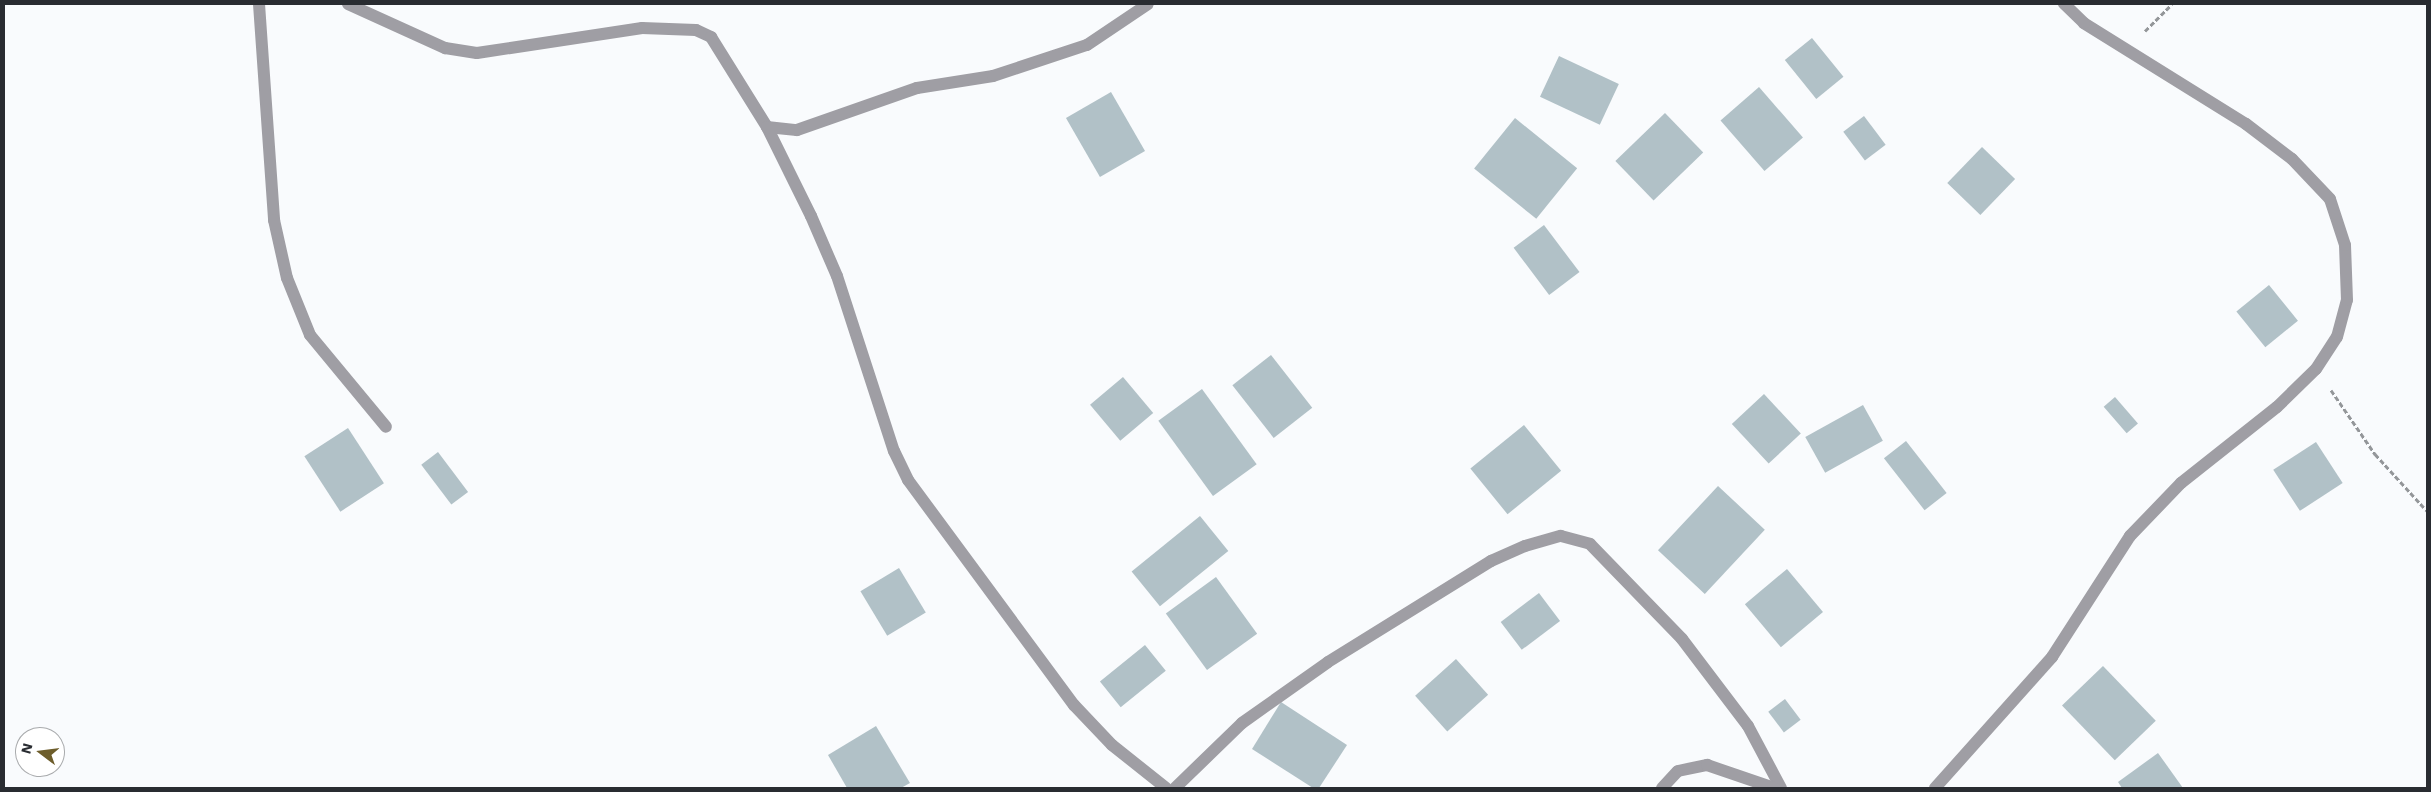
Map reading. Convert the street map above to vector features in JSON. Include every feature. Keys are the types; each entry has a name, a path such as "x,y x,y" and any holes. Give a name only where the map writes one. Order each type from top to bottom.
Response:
{"street":[{"path":"259,4 274,220 287,278 310,335 386,426"},
{"path":"348,4 445,48 477,53 642,28 696,30 710,37 720,48 766,127 837,276 894,451 908,480 1074,704 1112,745 1166,788"},
{"path":"766,127 797,130 917,88 993,76 1087,46 1148,4"},
{"path":"1935,788 2052,657 2130,536 2182,483 2277,407 2316,369 2337,337 2347,300 2345,245 2330,199 2292,160 2246,124 2084,23 2064,4"},
{"path":"1174,788 1242,723 1328,662 1491,561 1525,546 1561,536 1590,544 1676,633 1748,726 1781,788"},
{"path":"1662,788 1678,771 1707,765 1774,788"}],"path":[{"path":"2127,50 2172,4"},
{"path":"2316,369 2376,454 2427,511"}],"building":[{"path":"1812,38 1843,77 1816,99 1785,60"},
{"path":"1559,56 1619,84 1600,125 1540,97"},
{"path":"1759,87 1803,138 1764,171 1721,120"},
{"path":"1111,92 1145,151 1100,177 1066,118"},
{"path":"1665,113 1703,153 1654,200 1615,161"},
{"path":"1864,116 1886,145 1865,160 1843,132"},
{"path":"1515,118 1577,168 1536,219 1474,169"},
{"path":"1982,147 2015,179 1980,215 1947,183"},
{"path":"1544,225 1580,272 1549,295 1514,248"},
{"path":"2269,285 2298,321 2265,347 2236,311"},
{"path":"1271,355 1312,408 1274,438 1232,385"},
{"path":"1123,377 1153,413 1120,441 1090,405"},
{"path":"1202,389 1257,464 1213,496 1158,421"},
{"path":"1764,394 1801,433 1769,464 1732,424"},
{"path":"2115,397 2138,423 2127,433 2104,407"},
{"path":"1863,405 1883,441 1825,473 1805,437"},
{"path":"1524,425 1561,471 1508,514 1470,468"},
{"path":"348,428 384,483 340,512 304,456"},
{"path":"1906,441 1947,493 1925,510 1884,458"},
{"path":"2316,442 2343,483 2300,511 2273,470"},
{"path":"438,452 468,492 451,505 421,465"},
{"path":"1718,486 1765,530 1705,594 1658,550"},
{"path":"1200,516 1228,551 1160,606 1132,571"},
{"path":"899,568 926,613 887,636 860,591"},
{"path":"1787,569 1823,612 1781,647 1745,604"},
{"path":"1216,577 1257,634 1207,670 1166,613"},
{"path":"1539,593 1560,621 1522,650 1501,622"},
{"path":"1145,645 1166,671 1121,707 1100,682"},
{"path":"1456,659 1488,695 1447,731 1415,696"},
{"path":"2103,666 2156,721 2115,760 2062,706"},
{"path":"1785,699 1801,720 1784,732 1768,712"},
{"path":"1281,702 1347,745 1319,788 1313,788 1252,749"},
{"path":"876,726 910,783 901,788 847,788 828,755"},
{"path":"2158,753 2183,788 2122,788 2118,782"}]}
